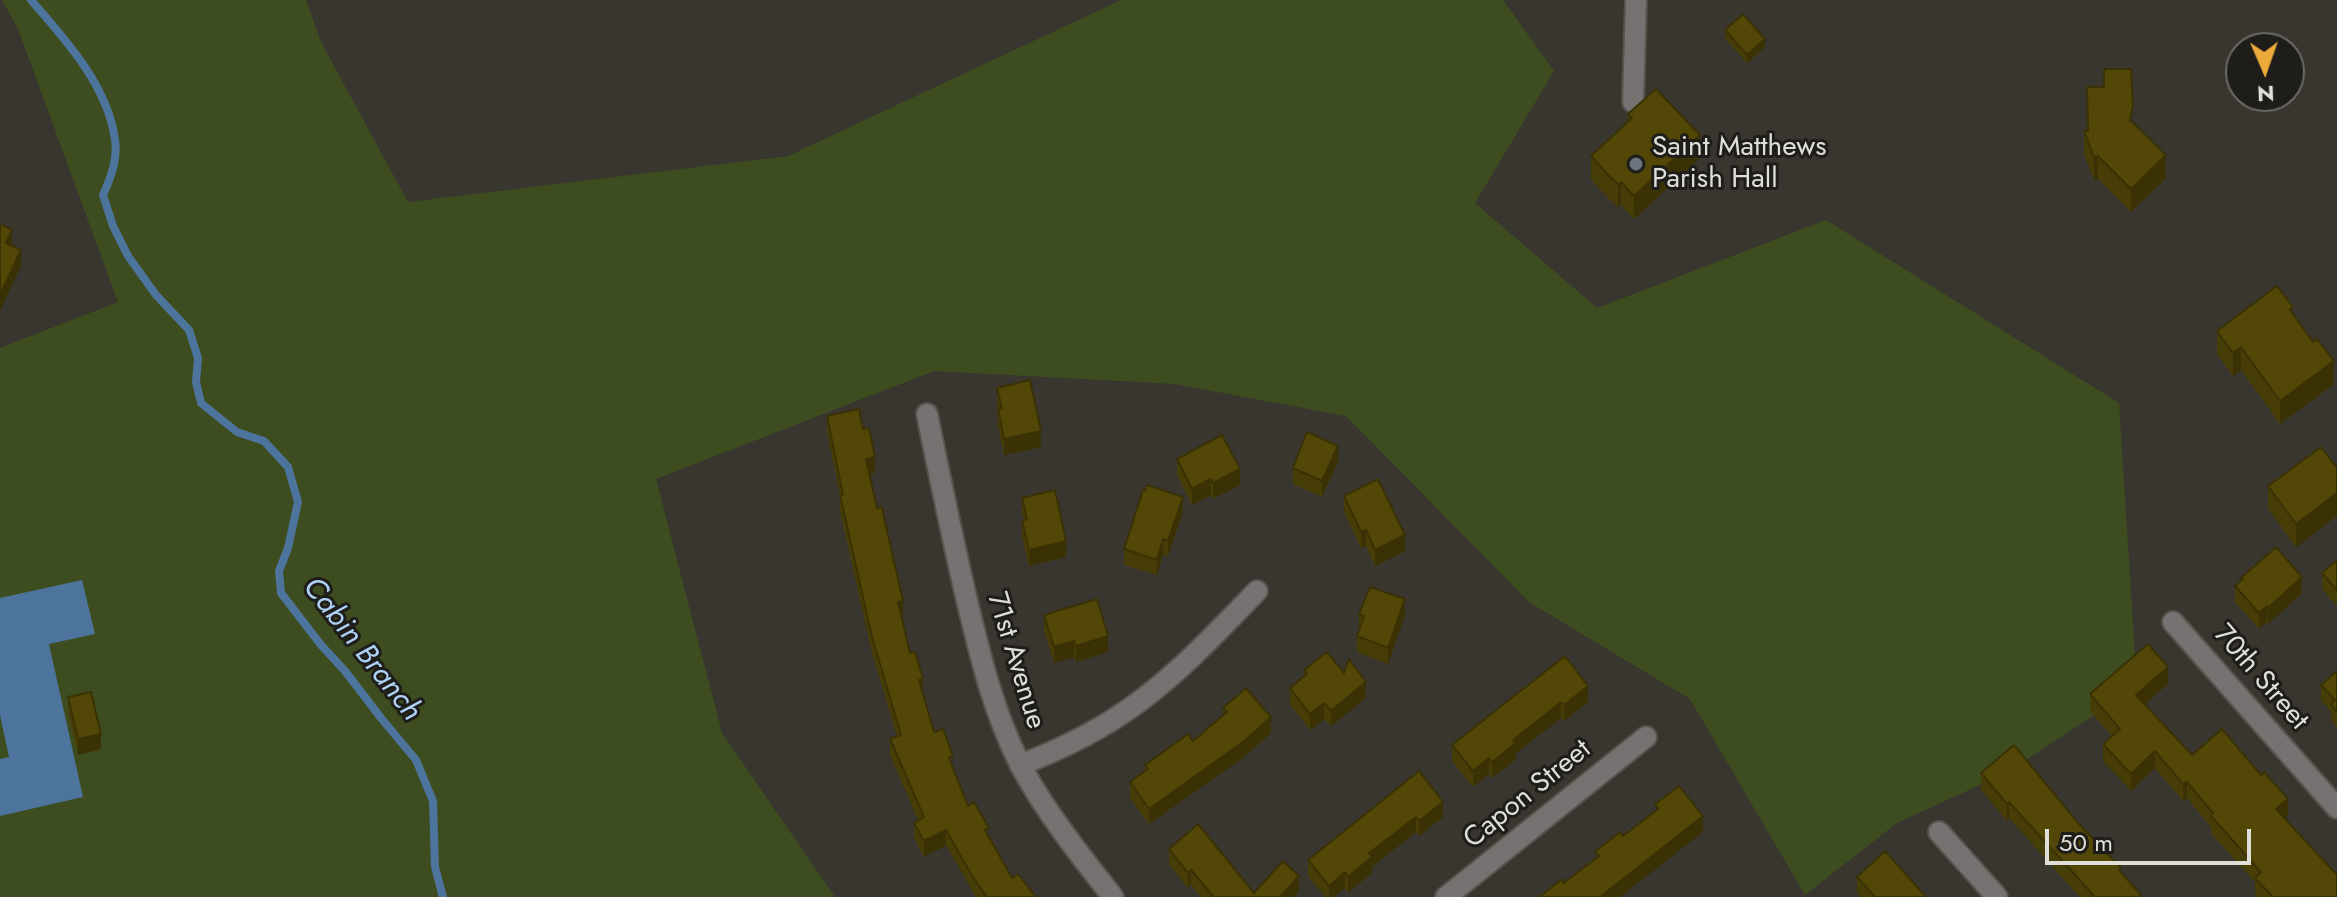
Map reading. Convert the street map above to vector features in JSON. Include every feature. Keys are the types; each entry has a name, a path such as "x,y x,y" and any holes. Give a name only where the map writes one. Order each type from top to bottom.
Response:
{"street":[{"path":"1633,102 1636,0"},
{"name":"71st Avenue","path":"927,414 980,656 1006,735 1020,765 1056,820 1113,897"},
{"path":"1020,765 1063,748 1138,702 1200,649 1257,591"},
{"name":"70th Street","path":"2173,622 2337,808"},
{"name":"Capon Street","path":"1446,897 1646,737"},
{"path":"1939,832 1997,897"}],"green space":[{"path":"2,0 306,0 321,42 408,202 788,156 1121,0 1503,0 1554,71 1475,203 1597,308 1826,220 2119,403 2137,687 2006,773 1897,823 1805,895 1690,699 1529,602 1346,416 1175,384 934,371 656,479 722,733 835,897 0,897 0,348 118,302 18,29"}],"water":[{"path":"82,580 95,634 49,644 83,797 0,816 0,759 9,757 0,715 0,598"}],"building":[{"path":"1743,14 1765,39 1747,55 1725,30"},
{"path":"2104,69 2131,69 2133,105 2130,120 2166,155 2131,189 2098,156 2094,157 2084,131 2088,131 2087,87 2104,87"},
{"path":"1656,89 1700,135 1634,196 1621,182 1618,184 1610,177 1591,156 1632,118 1628,114"},
{"path":"0,224 12,230 6,243 21,250 0,295"},
{"path":"2277,286 2313,342 2317,339 2334,361 2280,401 2241,347 2233,353 2217,331"},
{"path":"1030,380 1041,431 1004,439 997,388"},
{"path":"859,409 863,429 869,428 875,457 866,459 877,508 882,507 903,601 898,602 910,653 915,652 923,679 919,680 934,732 943,729 953,756 949,758 968,806 974,802 989,828 985,830 1012,878 1018,874 1036,897 987,897 946,830 924,841 914,823 924,817 890,739 901,735 872,637 840,495 843,495 827,416"},
{"path":"1307,432 1338,446 1322,481 1293,468"},
{"path":"1222,435 1240,469 1213,483 1211,479 1192,489 1177,459"},
{"path":"2321,447 2337,468 2337,493 2296,524 2268,486"},
{"path":"1378,479 1405,535 1375,550 1366,530 1361,532 1344,496"},
{"path":"1147,485 1183,497 1168,541 1163,539 1157,560 1124,549"},
{"path":"1055,490 1066,541 1029,550 1022,521 1027,519 1022,498"},
{"path":"2276,547 2302,577 2259,613 2235,586"},
{"path":"2337,560 2337,590 2322,573"},
{"path":"1370,587 1405,599 1388,648 1357,636 1364,616 1359,614"},
{"path":"1097,599 1108,636 1076,646 1074,641 1054,647 1044,615"},
{"path":"2148,644 2168,667 2136,695 2192,755 2222,729 2261,775 2264,772 2288,799 2276,809 2337,875 2337,897 2273,897 2255,878 2261,872 2211,816 2213,813 2187,782 2183,784 2155,751 2131,774 2103,744 2120,729 2090,694"},
{"path":"1327,652 1344,673 1349,659 1366,682 1331,711 1324,703 1310,714 1290,688 1307,674 1304,670"},
{"path":"1565,656 1588,686 1564,705 1561,702 1513,740 1516,743 1492,762 1489,758 1473,771 1452,745"},
{"path":"2337,671 2337,712 2331,704 2335,700 2321,685"},
{"path":"1246,688 1271,717 1244,741 1149,809 1130,782 1148,769 1145,765 1188,734 1193,741 1227,712 1223,708"},
{"path":"91,692 101,734 78,739 68,697"},
{"path":"2014,745 2078,823 2121,868 2119,870 2141,897 2095,897 1981,773"},
{"path":"1419,771 1443,802 1419,821 1416,817 1369,853 1372,857 1348,877 1345,872 1329,886 1308,860"},
{"path":"1679,786 1703,816 1600,897 1539,897 1562,879 1564,883 1599,856 1595,852 1620,832 1623,836 1658,809 1655,804"},
{"path":"1198,824 1254,893 1283,861 1299,876 1280,897 1214,897 1191,870 1188,873 1169,849"},
{"path":"1885,851 1926,897 1875,897 1857,877"}],"waterway":[{"name":"Cabin Branch","path":"31,0 83,64 104,101 111,120 116,154 103,195 113,226 128,256 156,295 189,330 198,358 196,382 201,403 237,432 264,441 288,467 298,502 288,548 279,571 281,593 416,760 433,801 435,867 443,897"}],"place":[{"name":"Saint Matthews Parish Hall","path":"1636,164"}]}
